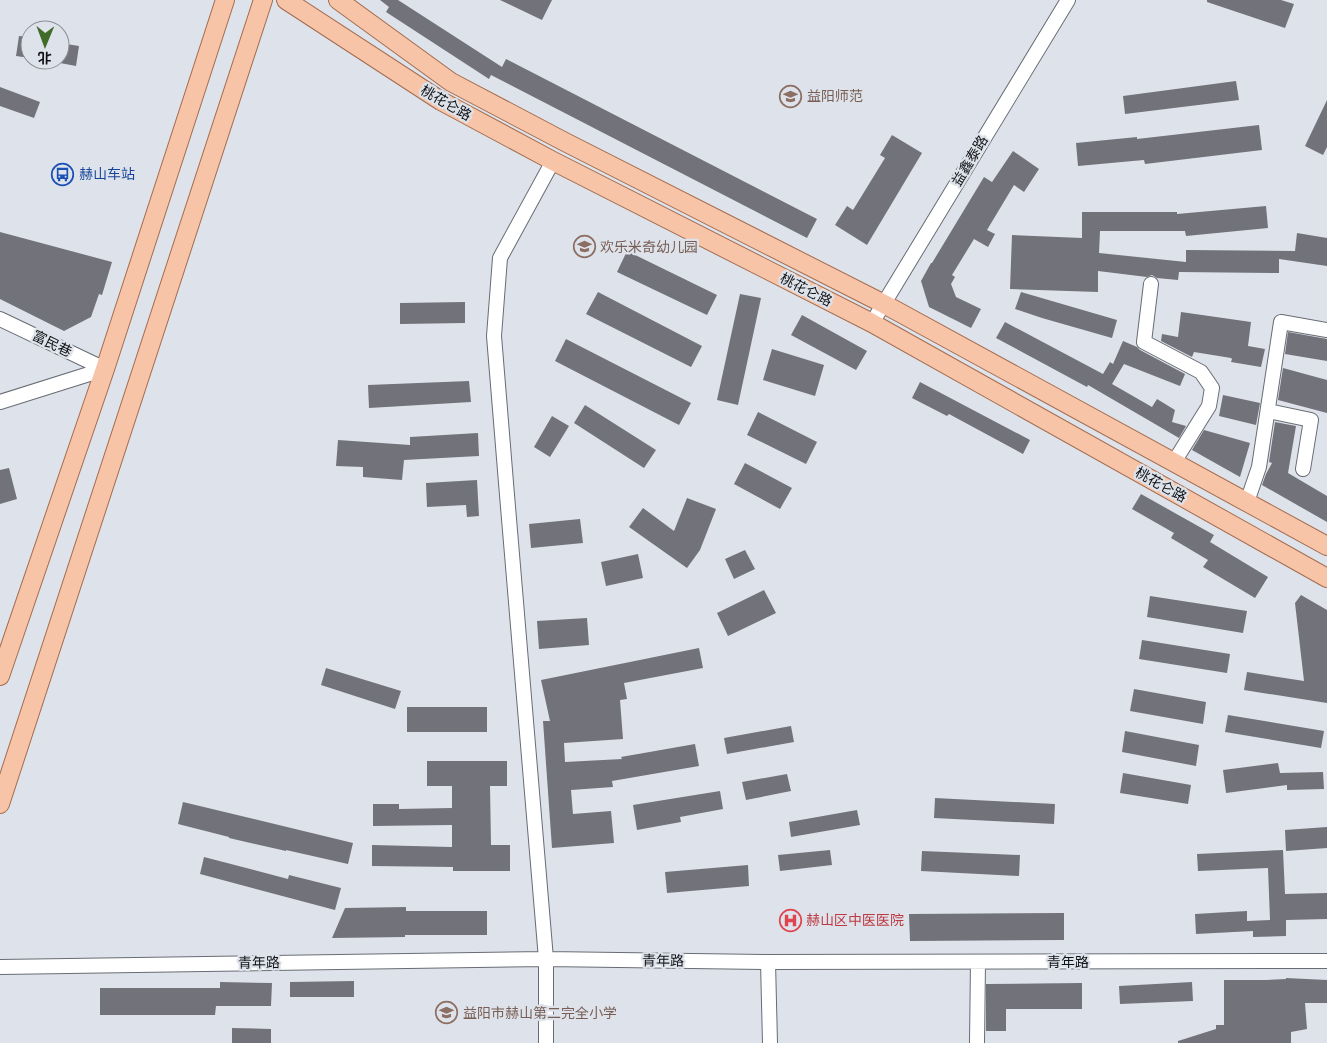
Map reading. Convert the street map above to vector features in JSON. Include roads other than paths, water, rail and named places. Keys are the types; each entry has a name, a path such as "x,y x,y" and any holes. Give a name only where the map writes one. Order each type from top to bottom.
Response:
{"main road":[{"path":"0,676 105,369 225,0"},
{"path":"0,804 263,0"},
{"name":"桃花仑路","path":"286,0 441,101 553,162 872,323 1327,578"},
{"name":"桃花仑路","path":"338,0 452,82 565,142 884,304 1327,546"}],"street":[{"name":"益鑫泰路","path":"872,323 1068,0"},
{"path":"546,1043 546,959 494,336 500,258 553,162"},
{"path":"1151,284 1144,342 1201,372 1212,388 1209,406 1174,462"},
{"name":"富民巷","path":"0,319 105,369"},
{"path":"1247,502 1260,466 1281,322 1327,330"},
{"path":"0,402 105,369"},
{"path":"1268,411 1311,420 1303,469"},
{"name":"青年路","path":"0,967 546,959 768,962 1327,961"},
{"path":"768,962 770,1043"},
{"path":"977,1043 978,962"}],"place":[{"name":"益阳师范","path":"791,96"},
{"name":"赫山车站","path":"63,174"},
{"name":"欢乐米奇幼儿园","path":"584,247"},
{"name":"赫山区中医医院","path":"790,920"},
{"name":"益阳市赫山第二完全小学","path":"447,1013"}]}
